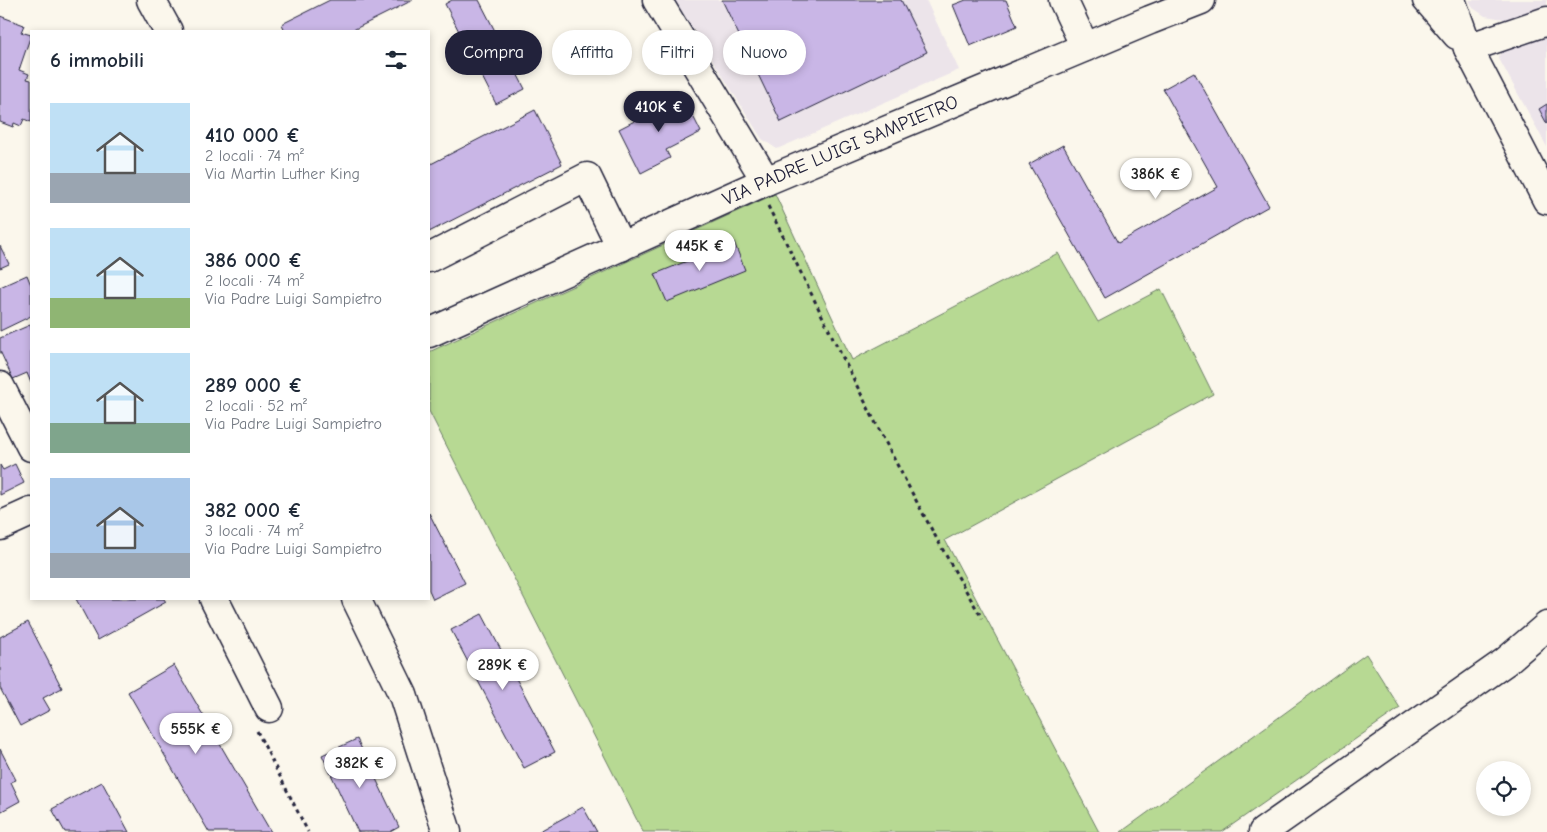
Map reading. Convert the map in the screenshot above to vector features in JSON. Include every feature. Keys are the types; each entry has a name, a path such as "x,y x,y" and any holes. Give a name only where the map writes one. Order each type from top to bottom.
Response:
{"street":[{"path":"152,0 167,30"},
{"path":"658,0 766,182"},
{"path":"1063,0 1085,47"},
{"name":"VIA PADRE LUIGI SAMPIETRO","path":"430,333 766,182 1201,0"},
{"path":"1427,0 1468,48"},
{"path":"1451,0 1468,48 1547,200"},
{"path":"1468,48 1547,21"},
{"path":"430,257 587,177 620,247"},
{"path":"0,386 30,445"},
{"path":"0,526 30,512"},
{"path":"215,600 269,708"},
{"path":"356,600 403,695 447,832"},
{"path":"1263,832 1505,662 1547,626"},
{"path":"1505,662 1547,652"}],"path":[{"path":"766,182 765,200 885,441 955,572 982,618"}],"shaded area":[{"path":"675,0 926,0 959,70 777,149 762,139 713,61 713,30 694,30"},
{"path":"1469,0 1547,0 1547,12 1510,20 1485,16 1473,8"},
{"path":"1547,32 1547,147 1498,57 1512,39"}],"green space":[{"path":"775,194 852,360 1058,253 1098,322 1161,289 1213,394 945,540 1099,832 643,832 430,413 430,352"},
{"path":"1366,654 1400,708 1222,832 1121,832"}],"building":[{"path":"330,0 413,0 353,30 285,30 282,24"},
{"path":"452,0 479,0 495,30 458,30 445,4"},
{"path":"722,0 901,0 927,52 781,122 758,75 806,75 806,30 737,30"},
{"path":"966,0 1006,0 1017,26 970,46 953,5"},
{"path":"0,16 24,25 21,32 30,35 19,70 29,74 27,79 30,80 30,122 24,119 21,126 14,123 13,127 0,122"},
{"path":"1194,72 1269,206 1105,298 1029,164 1063,145 1118,243 1218,187 1163,89"},
{"path":"481,75 518,75 525,89 496,104"},
{"path":"683,96 701,132 666,150 670,158 641,173 619,129"},
{"path":"1547,104 1547,124 1539,109"},
{"path":"535,110 562,164 430,231 430,164"},
{"path":"734,242 745,270 667,302 655,274"},
{"path":"0,246 9,264 0,268"},
{"path":"27,275 30,282 30,316 0,331 0,287"},
{"path":"30,325 30,380 27,373 13,379 0,351 0,338"},
{"path":"15,464 24,483 0,495 0,465 3,470"},
{"path":"430,515 465,583 433,599 430,592"},
{"path":"77,600 165,600 166,602 98,640"},
{"path":"482,614 555,752 524,768 451,630"},
{"path":"28,622 62,688 43,698 50,710 20,726 0,688 0,637"},
{"path":"174,665 271,832 209,832 128,692"},
{"path":"357,739 399,827 390,832 358,832 322,755"},
{"path":"0,749 16,780 11,782 20,801 0,812"},
{"path":"102,782 129,832 65,832 52,809"},
{"path":"583,807 597,832 538,832"}]}
